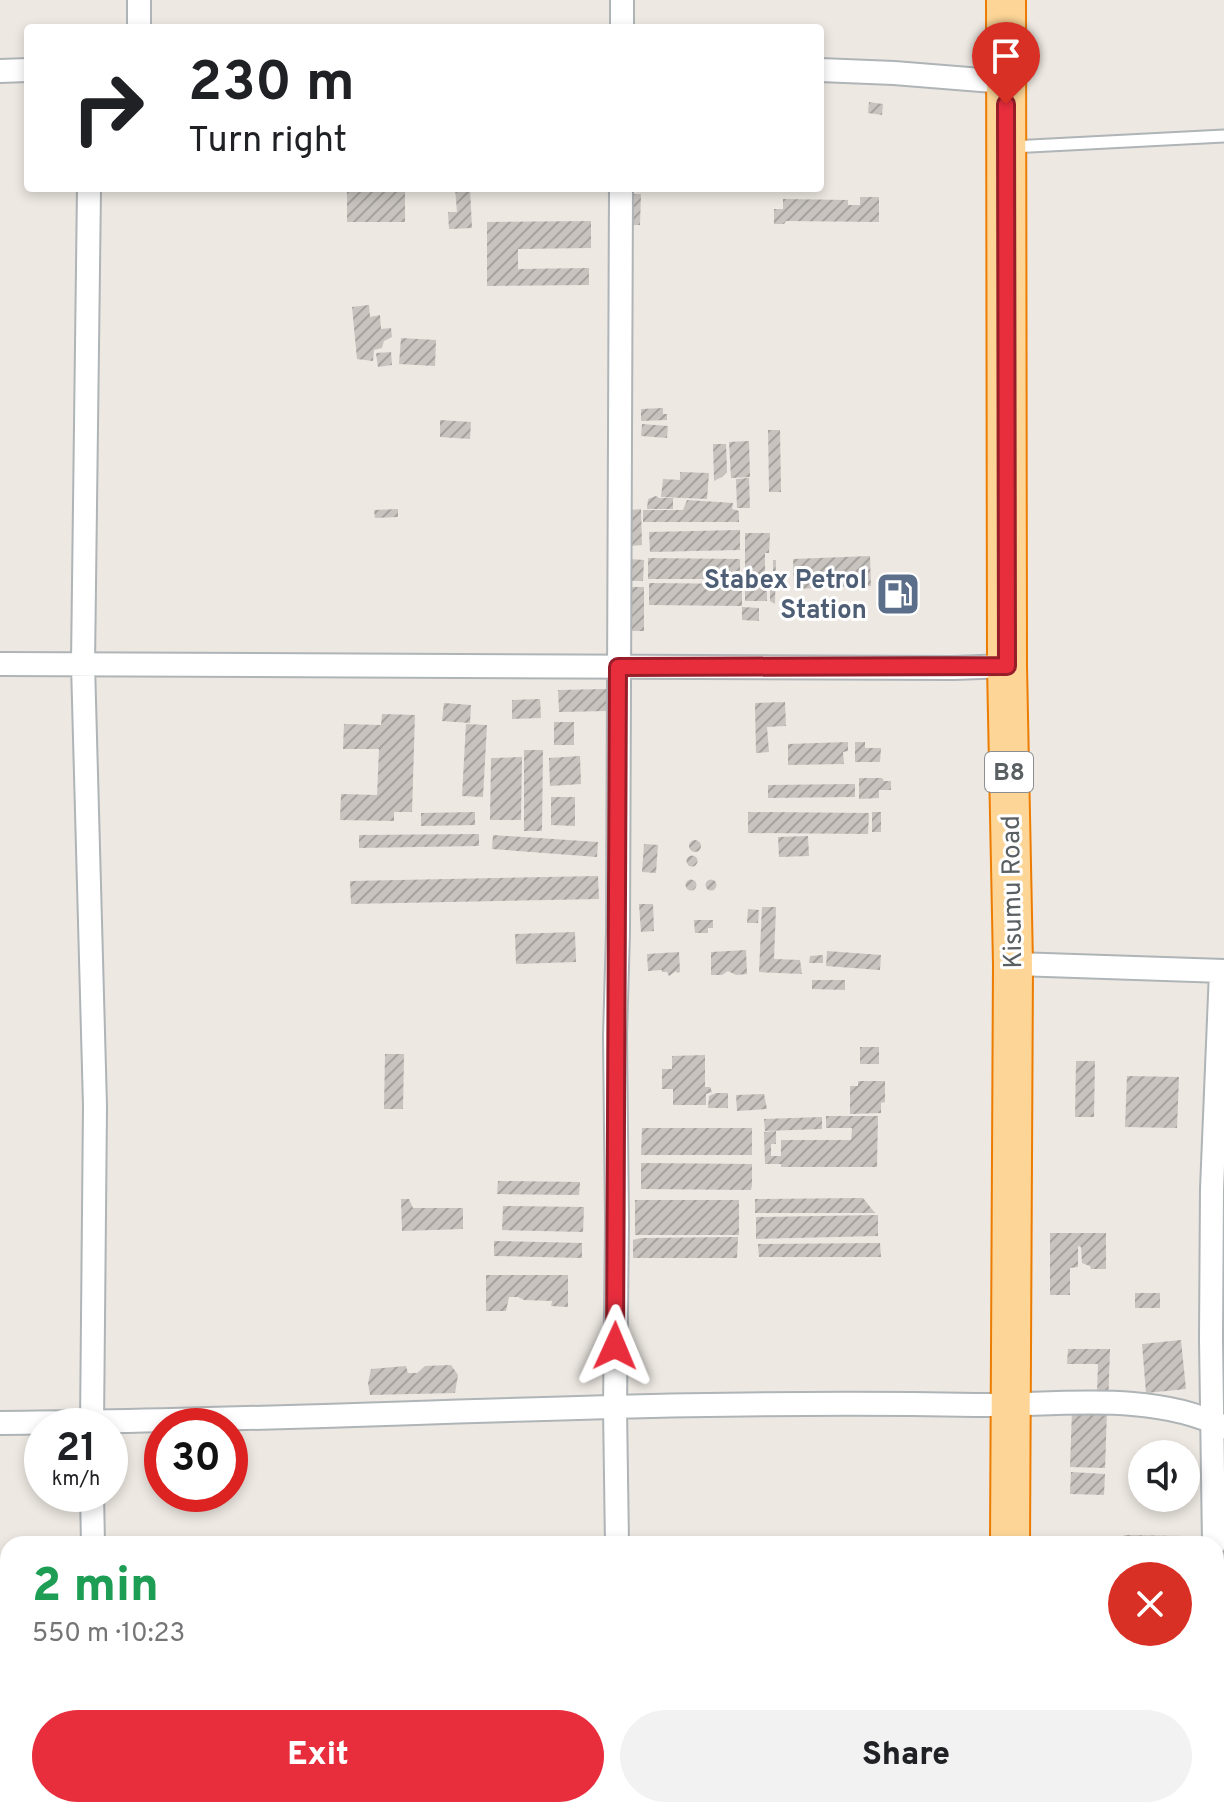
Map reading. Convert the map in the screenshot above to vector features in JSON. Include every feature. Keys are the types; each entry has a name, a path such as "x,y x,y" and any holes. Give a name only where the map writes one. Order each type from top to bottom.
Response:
{"highway":[{"name":"Kisumu Road","path":"1006,0 1007,666 1013,964 1010,1536"}],"street":[{"path":"139,0 139,24"},
{"path":"622,0 622,24"},
{"path":"0,71 24,70"},
{"path":"824,70 1006,82"},
{"path":"89,192 83,664 95,1106 92,1408"},
{"path":"617,1536 615,1036 621,192"},
{"path":"0,664 1007,666"},
{"path":"1013,964 1223,971 1212,1189 1218,1424 1214,1536"},
{"path":"128,1423 615,1408 897,1403 1010,1406 1040,1403 1125,1404 1171,1409 1218,1424"},
{"path":"0,1423 24,1423"},
{"path":"92,1512 93,1536"}],"lane":[{"path":"1006,148 1224,136"}],"building":[{"path":"869,102 883,104 882,115 868,113"},
{"path":"347,192 405,192 405,222 347,222"},
{"path":"455,192 470,192 472,228 449,229 448,212 457,212"},
{"path":"629,194 641,194 640,225 629,225"},
{"path":"860,197 879,197 879,222 786,221 784,224 774,224 774,209 783,209 783,199 848,200 848,205 860,205"},
{"path":"591,221 591,248 518,249 518,269 589,268 589,285 487,286 487,222"},
{"path":"369,305 370,317 380,315 381,329 391,328 392,337 384,341 382,348 374,350 373,361 357,359 352,307"},
{"path":"401,338 436,340 435,366 399,364"},
{"path":"391,352 392,365 378,367 376,353"},
{"path":"663,408 667,420 641,421 641,409"},
{"path":"440,420 471,422 470,439 440,437"},
{"path":"642,424 668,426 667,438 641,436"},
{"path":"768,430 780,430 781,492 769,492"},
{"path":"749,441 750,477 731,478 729,442"},
{"path":"713,444 726,444 727,472 714,481"},
{"path":"680,472 709,473 707,499 661,497 663,479 680,480"},
{"path":"749,478 750,508 737,508 736,479"},
{"path":"656,496 673,498 673,509 647,509 648,499"},
{"path":"687,500 733,503 732,509 739,511 739,522 643,522 643,510 683,510"},
{"path":"398,509 398,517 375,518 374,510"},
{"path":"641,509 642,545 631,546 630,510"},
{"path":"740,530 740,550 650,552 649,532"},
{"path":"745,533 770,533 769,553 765,553 765,573 773,574 773,560 776,560 775,604 770,601 770,577 767,577 767,601 745,601"},
{"path":"870,556 871,586 794,589 793,559"},
{"path":"648,558 740,559 740,579 648,579"},
{"path":"629,559 644,560 643,581 629,581"},
{"path":"649,583 742,584 742,606 649,605"},
{"path":"628,587 644,587 644,631 627,631"},
{"path":"742,607 759,608 759,621 742,620"},
{"path":"607,689 608,711 559,712 558,690"},
{"path":"540,699 541,718 512,719 512,700"},
{"path":"785,702 786,726 767,727 769,752 756,753 755,703"},
{"path":"444,703 471,705 470,723 442,721"},
{"path":"382,714 415,715 412,812 394,812 394,821 340,820 341,794 377,795 379,749 343,749 344,724 381,725"},
{"path":"554,722 574,722 574,745 554,745"},
{"path":"466,724 487,725 483,797 462,796"},
{"path":"848,742 848,751 843,752 844,764 788,765 788,744"},
{"path":"855,742 865,742 865,748 881,748 880,762 855,762"},
{"path":"524,750 543,750 542,831 524,831"},
{"path":"580,756 581,784 550,786 549,758"},
{"path":"522,757 521,820 490,820 491,758"},
{"path":"859,778 891,781 891,790 879,790 879,798 859,799"},
{"path":"855,784 855,797 768,798 768,785"},
{"path":"551,797 575,797 575,826 551,825"},
{"path":"475,812 475,825 421,826 421,813"},
{"path":"748,812 869,813 868,834 748,833"},
{"path":"872,812 881,812 881,832 872,832"},
{"path":"479,834 479,846 359,848 359,835"},
{"path":"493,835 598,842 597,857 492,849"},
{"path":"808,836 809,856 779,857 778,837"},
{"path":"695,840 701,846 695,852 689,846"},
{"path":"644,844 658,845 656,873 642,872"},
{"path":"692,855 698,861 692,867 686,861"},
{"path":"598,876 599,899 351,904 350,881"},
{"path":"691,879 697,885 691,891 685,885"},
{"path":"711,879 717,885 711,891 705,885"},
{"path":"639,904 653,904 654,931 641,932"},
{"path":"762,907 776,907 774,959 800,960 802,974 759,972"},
{"path":"748,909 759,910 758,923 747,923"},
{"path":"694,920 713,920 713,928 708,928 708,933 695,933"},
{"path":"575,932 576,962 516,964 515,934"},
{"path":"746,950 747,974 736,975 728,971 722,975 711,975 711,952"},
{"path":"827,951 881,955 880,970 826,966"},
{"path":"679,952 680,972 669,976 662,970 648,971 647,954"},
{"path":"823,955 823,963 809,963 810,956"},
{"path":"812,980 845,980 845,990 812,989"},
{"path":"860,1047 879,1047 879,1064 860,1064"},
{"path":"385,1054 404,1054 403,1109 384,1109"},
{"path":"705,1055 705,1087 710,1087 712,1092 706,1094 706,1105 673,1105 673,1089 662,1089 662,1069 672,1069 672,1056"},
{"path":"1076,1061 1095,1061 1094,1117 1075,1117"},
{"path":"1127,1076 1179,1077 1177,1128 1125,1127"},
{"path":"858,1081 885,1081 885,1102 881,1103 881,1113 850,1114 850,1086 858,1086"},
{"path":"728,1093 728,1108 708,1108 709,1096"},
{"path":"764,1094 767,1109 737,1111 736,1095"},
{"path":"826,1116 878,1116 877,1167 781,1167 781,1164 765,1164 764,1132 776,1131 776,1144 771,1144 771,1156 781,1156 781,1140 851,1140 852,1128 826,1128"},
{"path":"822,1117 822,1129 765,1131 764,1119"},
{"path":"642,1128 752,1128 752,1155 641,1155"},
{"path":"641,1163 752,1164 751,1190 641,1189"},
{"path":"498,1181 580,1182 579,1195 497,1194"},
{"path":"863,1198 875,1213 755,1213 755,1199"},
{"path":"401,1199 409,1199 413,1208 463,1208 463,1229 402,1231"},
{"path":"635,1200 739,1200 739,1235 635,1235"},
{"path":"503,1206 584,1207 583,1232 502,1230"},
{"path":"878,1215 878,1236 756,1239 756,1217"},
{"path":"1050,1233 1106,1233 1106,1269 1091,1269 1082,1263 1081,1247 1078,1246 1078,1267 1070,1268 1070,1295 1050,1295"},
{"path":"738,1237 737,1258 633,1258 633,1240 641,1238"},
{"path":"494,1241 582,1243 582,1258 494,1256"},
{"path":"880,1243 881,1257 759,1257 758,1244"},
{"path":"486,1275 568,1275 568,1307 551,1306 552,1301 509,1297 506,1311 486,1311"},
{"path":"1135,1293 1160,1293 1160,1308 1135,1308"},
{"path":"1181,1340 1186,1389 1146,1393 1142,1344"},
{"path":"1068,1349 1110,1349 1108,1408 1097,1393 1098,1364 1067,1364"},
{"path":"451,1365 458,1375 455,1393 370,1395 368,1383 371,1369 406,1366 408,1373 417,1373 425,1366"},
{"path":"1072,1410 1107,1411 1105,1468 1070,1467"},
{"path":"1071,1472 1105,1474 1104,1495 1070,1494"}],"place":[{"name":"Stabex Petrol Station","path":"898,594"}],"route":[{"path":"615,1346 618,667 1007,666 1006,104"}]}
